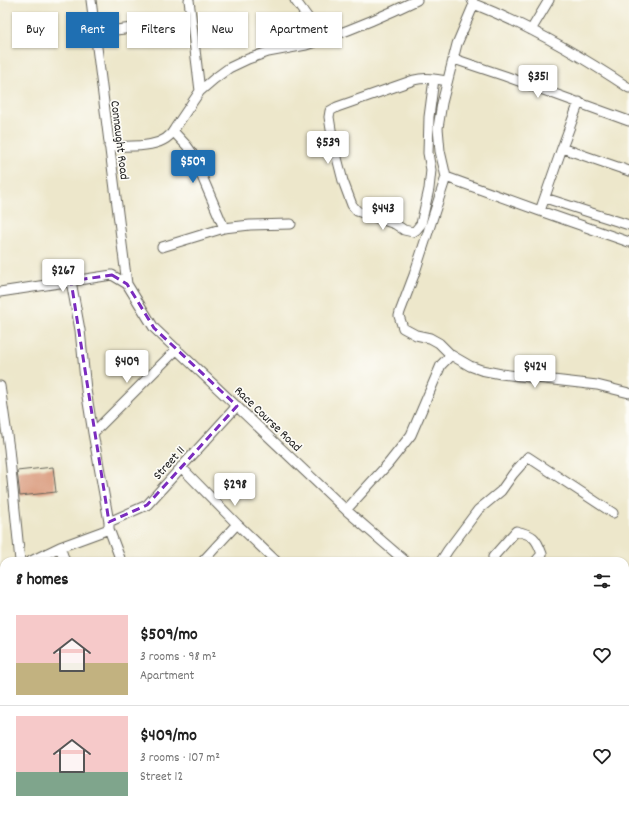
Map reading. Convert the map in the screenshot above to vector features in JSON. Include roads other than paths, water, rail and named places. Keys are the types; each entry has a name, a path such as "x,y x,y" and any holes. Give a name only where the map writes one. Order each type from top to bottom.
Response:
{"street":[{"name":"Connaught Road","path":"91,0 127,284"},
{"path":"189,0 200,91"},
{"path":"295,0 304,12"},
{"path":"342,32 374,20 417,0"},
{"path":"531,30 550,0"},
{"path":"629,88 596,66 531,30 497,12 473,2 457,44 442,103 438,128 440,151 446,177 399,316 403,328 416,335 430,338 439,343 451,355 470,366 481,370 501,374 597,385 629,394"},
{"path":"119,30 191,21"},
{"path":"109,146 142,145 161,142 173,131 200,91 229,68 268,52 290,48"},
{"path":"454,59 629,120"},
{"path":"434,79 428,117 428,153 431,170 429,188 419,227 413,232 404,230 394,224 357,211 352,205 343,182 333,142 329,117 330,111 337,106 419,78 434,79 447,81"},
{"path":"540,211 579,102"},
{"path":"173,131 192,153 224,228"},
{"path":"562,148 629,170"},
{"path":"446,177 629,242"},
{"path":"544,198 629,225"},
{"path":"162,247 224,228 250,225 291,224"},
{"path":"0,292 112,275 127,284"},
{"path":"71,281 80,330 86,390 109,525 120,557"},
{"name":"Race Course Road","path":"127,284 154,328 346,510 400,557"},
{"path":"93,433 177,349"},
{"path":"346,510 388,464 411,435 441,365 451,355"},
{"path":"0,386 4,450 19,557"},
{"name":"Street 11","path":"40,557 109,525 147,505 237,406"},
{"path":"444,557 478,510 501,491 528,457 613,513"},
{"path":"181,467 272,557"},
{"path":"207,557 237,524"},
{"path":"493,557 516,531 528,534 538,542 542,554 539,557"},
{"path":"60,548 63,557"}]}
